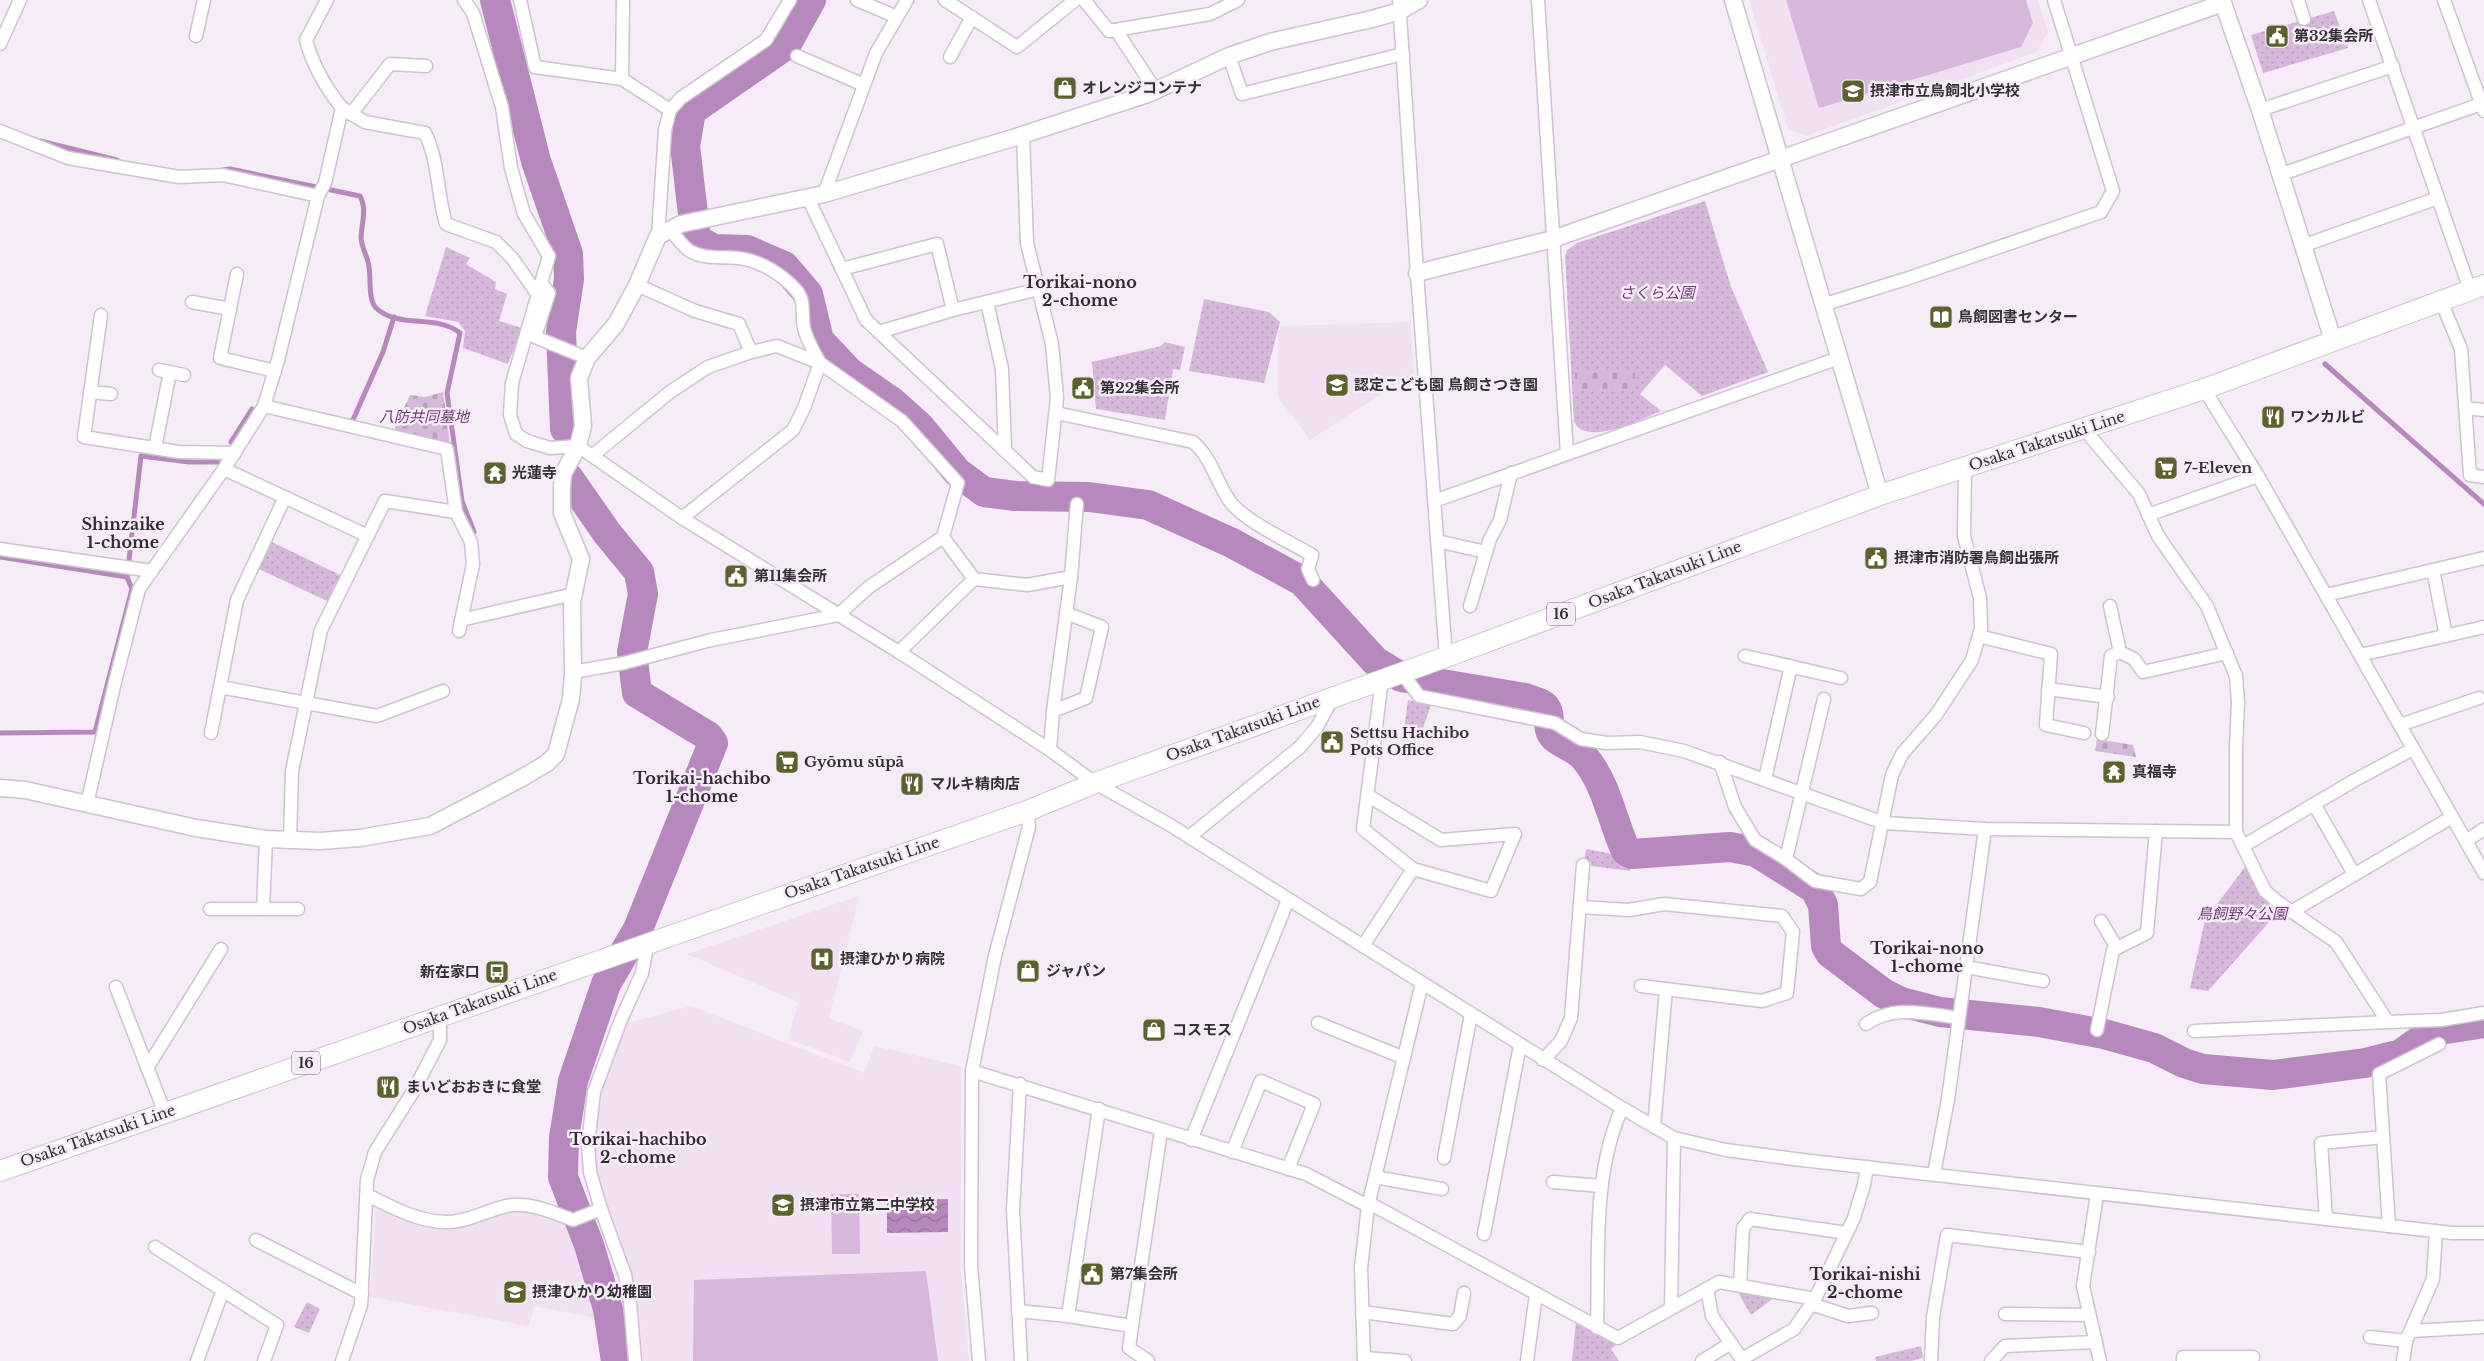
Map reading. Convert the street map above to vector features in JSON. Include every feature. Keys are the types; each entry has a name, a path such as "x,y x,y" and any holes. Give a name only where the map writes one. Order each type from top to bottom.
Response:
{"main road":[{"name":"Osaka Takatsuki Line","path":"0,1171 643,944 1027,811 1094,783 1446,657 1880,495 2204,389 2477,288"}],"street":[{"path":"0,44 20,0"},
{"path":"196,36 204,0"},
{"path":"327,0 306,40 312,60 325,86 347,111 365,122 425,133 433,148 440,201 446,224 496,242 540,289 549,293 535,337 587,358"},
{"path":"464,0 473,13 502,107 511,168 524,214 549,256 512,383 510,415 516,434 527,442 550,448 578,446 682,518 899,652 1050,750 1094,783 1190,837 1543,1060 1674,1138 1726,1150 1867,1167 2389,1226 2484,1234"},
{"path":"520,0 535,67 622,79 670,110"},
{"path":"622,79 623,0"},
{"path":"0,788 25,790 196,828 266,839 320,841 360,838 430,826 547,763 556,754 571,699 574,594 581,559 562,513 562,487 563,474 578,446 583,426 579,378 587,358 616,324 669,229 665,130 670,110 681,98 766,40 790,0"},
{"path":"857,0 897,17"},
{"path":"907,0 876,53 816,196 842,269 866,320 1033,477 1048,480 1057,398 1052,344 1027,243 1023,135"},
{"path":"945,0 1017,47 1075,0"},
{"path":"1084,0 1109,31 1210,14 1238,0"},
{"path":"669,229 705,219 816,196 1023,135 1156,91 1229,56 1270,42 1419,0"},
{"path":"1538,0 1568,453"},
{"path":"1733,0 1822,305 1880,495"},
{"path":"1822,305 1909,278 2101,212 2113,191 2054,0"},
{"path":"2298,0 2304,19"},
{"path":"2369,0 2438,198 2477,288"},
{"path":"2279,175 2414,127 2483,106 2444,0"},
{"path":"1417,273 1554,239 2223,2 2260,110 2279,175 2333,340"},
{"path":"1400,5 1417,273 1446,657"},
{"path":"950,57 972,17"},
{"path":"1116,30 1156,91"},
{"path":"1229,56 1242,94 1403,54"},
{"path":"797,56 864,85"},
{"path":"87,804 114,682 139,589 235,453 264,406 275,371 321,191 347,111 390,64 426,66"},
{"path":"2260,110 2393,66"},
{"path":"0,132 68,158 179,176 223,175 321,191"},
{"path":"2302,246 2438,198"},
{"path":"669,229 689,250 695,253 708,258 739,258 760,264 786,279 799,294 803,305 804,327 820,363 804,408 793,430 682,518"},
{"path":"842,269 937,244 953,310"},
{"path":"237,274 220,358 275,371"},
{"path":"637,285 696,311 739,324 750,352"},
{"path":"879,332 953,310 1039,289"},
{"path":"2441,301 2461,349 2470,475 2484,477"},
{"path":"192,302 230,309"},
{"path":"987,302 1002,369 1005,451"},
{"path":"101,315 84,437 130,446 179,452 235,453"},
{"path":"573,672 634,661 711,640 838,615 869,587 943,537 958,484 902,421 820,363 777,346 750,352 708,367 670,392 593,456"},
{"path":"1434,501 1838,358"},
{"path":"155,448 164,371 184,375"},
{"path":"2204,389 2258,476 2484,873"},
{"path":"90,392 111,394"},
{"path":"264,406 446,449 456,512 470,542 473,564 460,626 574,594"},
{"path":"2465,408 2484,410"},
{"path":"1056,413 1193,442 1202,450 1229,502 1242,515 1312,555 1308,569 1313,580"},
{"path":"2084,429 2139,494 2158,536 2207,606 2227,653 2236,676 2238,702 2236,832 2266,891 2291,912 2336,942 2388,1022"},
{"path":"1720,762 1735,807 1755,840 1786,859 1815,881 1861,889 1870,882 1884,823 1892,776 1902,754 1936,715 1972,660 1981,629 1980,598 1964,536 1965,468"},
{"path":"224,469 368,536"},
{"path":"1470,606 1490,539 1500,520 1511,473"},
{"path":"2148,515 2258,476"},
{"path":"211,733 237,600 285,497"},
{"path":"290,840 292,770 321,630 385,501 456,512"},
{"path":"1050,750 1053,710 1071,577 1077,504"},
{"path":"943,537 974,579 1027,585 1071,577"},
{"path":"1437,541 1486,552"},
{"path":"0,549 152,571"},
{"path":"2326,595 2484,558"},
{"path":"2433,570 2446,636"},
{"path":"899,652 974,579"},
{"path":"2110,606 2120,652 2134,660 2143,672 2227,653"},
{"path":"1053,710 1086,698 1102,627 1066,614"},
{"path":"2360,655 2484,627"},
{"path":"1979,636 2051,654 2046,725 2084,733"},
{"path":"2102,734 2108,696 2111,656 2120,652"},
{"path":"1745,656 1841,678"},
{"path":"1766,779 1791,666"},
{"path":"1402,672 1419,696 1548,722 1581,739 1607,744 1640,742 1684,751 1720,762 1884,823 1984,829 2236,832"},
{"path":"1367,795 1441,840 1515,834 1491,892 1413,870 1363,829 1367,795 1382,679"},
{"path":"220,687 376,716 443,691"},
{"path":"2048,689 2108,696"},
{"path":"1190,837 1300,747 1317,727 1333,697"},
{"path":"2400,726 2479,698"},
{"path":"1786,859 1824,699"},
{"path":"2243,846 2413,749"},
{"path":"2314,804 2354,874"},
{"path":"979,1361 971,1265 972,1071 995,956 1029,827 1027,811"},
{"path":"2291,912 2452,817"},
{"path":"1934,1174 1948,1099 1984,829"},
{"path":"2466,842 2484,829"},
{"path":"2098,1030 2113,950 2147,933 2156,831"},
{"path":"264,909 266,839"},
{"path":"1543,1060 1561,1041 1571,1018 1583,865"},
{"path":"1363,946 1413,870"},
{"path":"1191,1140 1288,900"},
{"path":"1580,906 1629,910 1664,904 1782,916 1793,932 1787,993 1762,1001 1641,986"},
{"path":"210,909 298,909"},
{"path":"2101,921 2117,948"},
{"path":"635,1361 630,1302 625,1275 590,1172 588,1144 594,1092 620,1022 642,973 643,944"},
{"path":"147,1068 221,949"},
{"path":"1966,968 2043,981"},
{"path":"1404,1361 1364,1360 1361,1268 1369,1205 1422,983"},
{"path":"116,987 164,1113"},
{"path":"1654,1127 1666,989"},
{"path":"1866,1024 1882,1014 1905,1011 1959,1015"},
{"path":"2194,1031 2440,1020 2484,1013"},
{"path":"1444,1158 1472,1014"},
{"path":"342,1361 361,1305 367,1180 375,1152 414,1090 440,1040 440,1016"},
{"path":"1318,1023 1404,1058"},
{"path":"2389,1226 2380,1074 2439,1044"},
{"path":"1484,1234 1520,1045"},
{"path":"972,1071 1020,1084 1161,1131 1306,1174 1369,1205 1618,1338 1719,1282 1813,1302 1848,1316 1872,1313"},
{"path":"1232,1152 1261,1081 1314,1104 1288,1169"},
{"path":"1020,1084 1013,1210 1021,1361"},
{"path":"1597,1328 1601,1186 1614,1125 1622,1108"},
{"path":"1068,1316 1099,1109"},
{"path":"1148,1361 1129,1348 1161,1131"},
{"path":"2326,1219 2321,1143 2384,1137"},
{"path":"1671,1307 1674,1138"},
{"path":"1707,1289 1712,1316 1742,1360 1794,1329 1813,1302 1846,1233 1862,1193 1867,1167"},
{"path":"1375,1177 1442,1189"},
{"path":"1553,1182 1601,1186"},
{"path":"2097,1194 2083,1286 2100,1361"},
{"path":"367,1195 409,1215 448,1222 472,1217 501,1207 520,1204 547,1209 573,1220 601,1209"},
{"path":"1740,1285 1742,1228 1750,1218 1846,1233"},
{"path":"2403,1361 2408,1336 2433,1278 2436,1231"},
{"path":"1932,1361 1933,1317 1948,1235 2089,1252"},
{"path":"256,1240 362,1294"},
{"path":"155,1247 277,1325 264,1361"},
{"path":"197,1361 223,1290"},
{"path":"1362,1312 1453,1324 1460,1316 1464,1293"},
{"path":"1527,1361 1536,1294"},
{"path":"1018,1312 1068,1316 1132,1326"},
{"path":"2005,1314 2090,1314"},
{"path":"2370,1337 2408,1336 2484,1328"},
{"path":"1991,1361 2005,1346 2096,1342"},
{"path":"1702,1361 1731,1343"},
{"path":"2183,1361 2183,1357 2253,1357 2252,1361"}],"shaded area":[{"name":"摂津市立鳥飼北小学校","path":"1749,0 2038,0 2048,32 2037,52 1806,136 1788,129"},
{"name":"認定こども園 鳥飼さつき園","path":"1410,322 1414,373 1310,440 1278,397 1278,332 1281,326"},
{"path":"859,896 829,1018 863,1031 850,1062 788,1039 798,1002 687,954"},
{"name":"摂津市立第二中学校","path":"691,1006 864,1073 874,1046 961,1066 961,1269 969,1361 643,1361 638,1301 628,1268 614,1237 598,1172 594,1143 601,1094 624,1024"},
{"path":"376,1207 400,1219 460,1227 506,1211 521,1209 577,1227 595,1279 601,1319 534,1306 529,1326 370,1297"}],"green space":[{"name":"摂津市立鳥飼北小学校","path":"1786,0 2026,0 2033,23 2021,47 1819,108"},
{"path":"2334,11 2348,48 2263,73 2251,35"},
{"name":"さくら公園","path":"1705,201 1731,287 1768,372 1702,396 1665,365 1640,394 1661,411 1629,425 1602,432 1590,432 1581,429 1574,422 1565,256 1567,250 1577,243"},
{"path":"446,247 470,258 466,264 496,282 495,289 507,294 499,321 522,328 508,364 463,348 465,331 458,322 425,316"},
{"path":"1204,299 1269,312 1280,322 1264,383 1189,371"},
{"path":"1165,342 1185,347 1180,370 1173,369 1165,420 1096,409 1092,362 1161,346"},
{"path":"1575,370 1635,370 1635,390 1575,390"},
{"name":"八防共同墓地","path":"443,392 450,445 394,430 410,395 425,397"},
{"path":"272,542 340,575 327,601 259,569"},
{"path":"1408,700 1431,705 1422,731 1404,729"},
{"path":"2097,739 2133,745 2136,757 2095,751"},
{"path":"1586,849 1608,853 1630,862 1630,871 1591,866 1591,862 1584,862"},
{"name":"鳥飼野々公園","path":"2245,867 2263,897 2279,911 2208,991 2190,988 2205,920"},
{"path":"831,1194 859,1194 860,1254 832,1254"},
{"path":"926,1271 938,1361 693,1361 694,1280"},
{"path":"1736,1289 1778,1295 1751,1315"},
{"path":"307,1302 320,1309 309,1333 294,1327"},
{"path":"1576,1321 1610,1336 1616,1345 1611,1349 1619,1361 1572,1361"},
{"path":"1921,1346 1923,1358 1911,1361 1876,1361 1875,1357"}],"water":[{"path":"948,1199 948,1232 887,1233 887,1200"}],"waterway":[{"path":"495,0 536,161 568,254 569,279 561,332 565,429"},
{"path":"811,0 786,45 691,111 685,146 696,239 714,249 747,250 784,266 808,294 819,340 849,372 891,401 920,427 957,472 984,492 1015,496 1089,497 1148,505 1232,543 1302,581 1375,661 1401,677 1525,698 1543,705 1548,712 1550,729 1554,737 1583,756 1591,766 1603,789 1626,851 1632,854 1730,847 1756,852 1815,889 1823,905 1826,946 1830,953 1883,993 1901,1002 1940,1012 2039,1022 2104,1034 2154,1048 2184,1063 2203,1069 2273,1075 2365,1063 2401,1054 2433,1031 2484,1023"},
{"path":"40,141 117,160"},
{"path":"222,170 230,169 360,196 364,211 361,241 370,272 370,289 373,304 385,314 395,318 440,324 451,327 460,333 447,393 462,501 474,532"},
{"path":"348,421 352,422 383,352 394,317"},
{"path":"2325,364 2484,504"},
{"path":"231,442 252,409"},
{"path":"0,733 95,732 132,589 127,577 141,456 189,462 218,462"},
{"path":"568,477 607,533 639,572 643,594 632,652 637,693 708,736 713,743 638,929 606,984 573,1081 564,1138 563,1177 589,1245 608,1309 616,1361"},
{"path":"0,557 127,577"}],"place":[{"name":"第32集会所","path":"2277,36"},
{"name":"オレンジコンテナ","path":"1065,88"},
{"name":"摂津市立鳥飼北小学校","path":"1853,91"},
{"name":"鳥飼図書センター","path":"1941,317"},
{"name":"認定こども園 鳥飼さつき園","path":"1337,385"},
{"name":"第22集会所","path":"1083,388"},
{"name":"ワンカルビ","path":"2273,417"},
{"name":"7-Eleven","path":"2166,468"},
{"name":"光蓮寺","path":"495,473"},
{"name":"摂津市消防署鳥飼出張所","path":"1876,558"},
{"name":"第11集会所","path":"736,576"},
{"name":"Settsu Hachibo Pots Office","path":"1332,742"},
{"name":"Gyōmu sūpā","path":"787,762"},
{"name":"真福寺","path":"2114,772"},
{"name":"マルキ精肉店","path":"912,784"},
{"name":"摂津ひかり病院","path":"822,959"},
{"name":"ジャパン","path":"1028,971"},
{"name":"新在家口","path":"497,972"},
{"name":"コスモス","path":"1154,1030"},
{"name":"まいどおおきに食堂","path":"388,1087"},
{"name":"摂津市立第二中学校","path":"783,1205"},
{"name":"第7集会所","path":"1092,1274"},
{"name":"摂津ひかり幼稚園","path":"515,1292"}],"district":[{"name":"Torikai-nono 2-chome","path":"1080,291"},
{"name":"Shinzaike 1-chome","path":"123,533"},
{"name":"Torikai-hachibo 1-chome","path":"702,787"},
{"name":"Torikai-nono 1-chome","path":"1927,957"},
{"name":"Torikai-hachibo 2-chome","path":"638,1148"},
{"name":"Torikai-nishi 2-chome","path":"1865,1283"}]}
